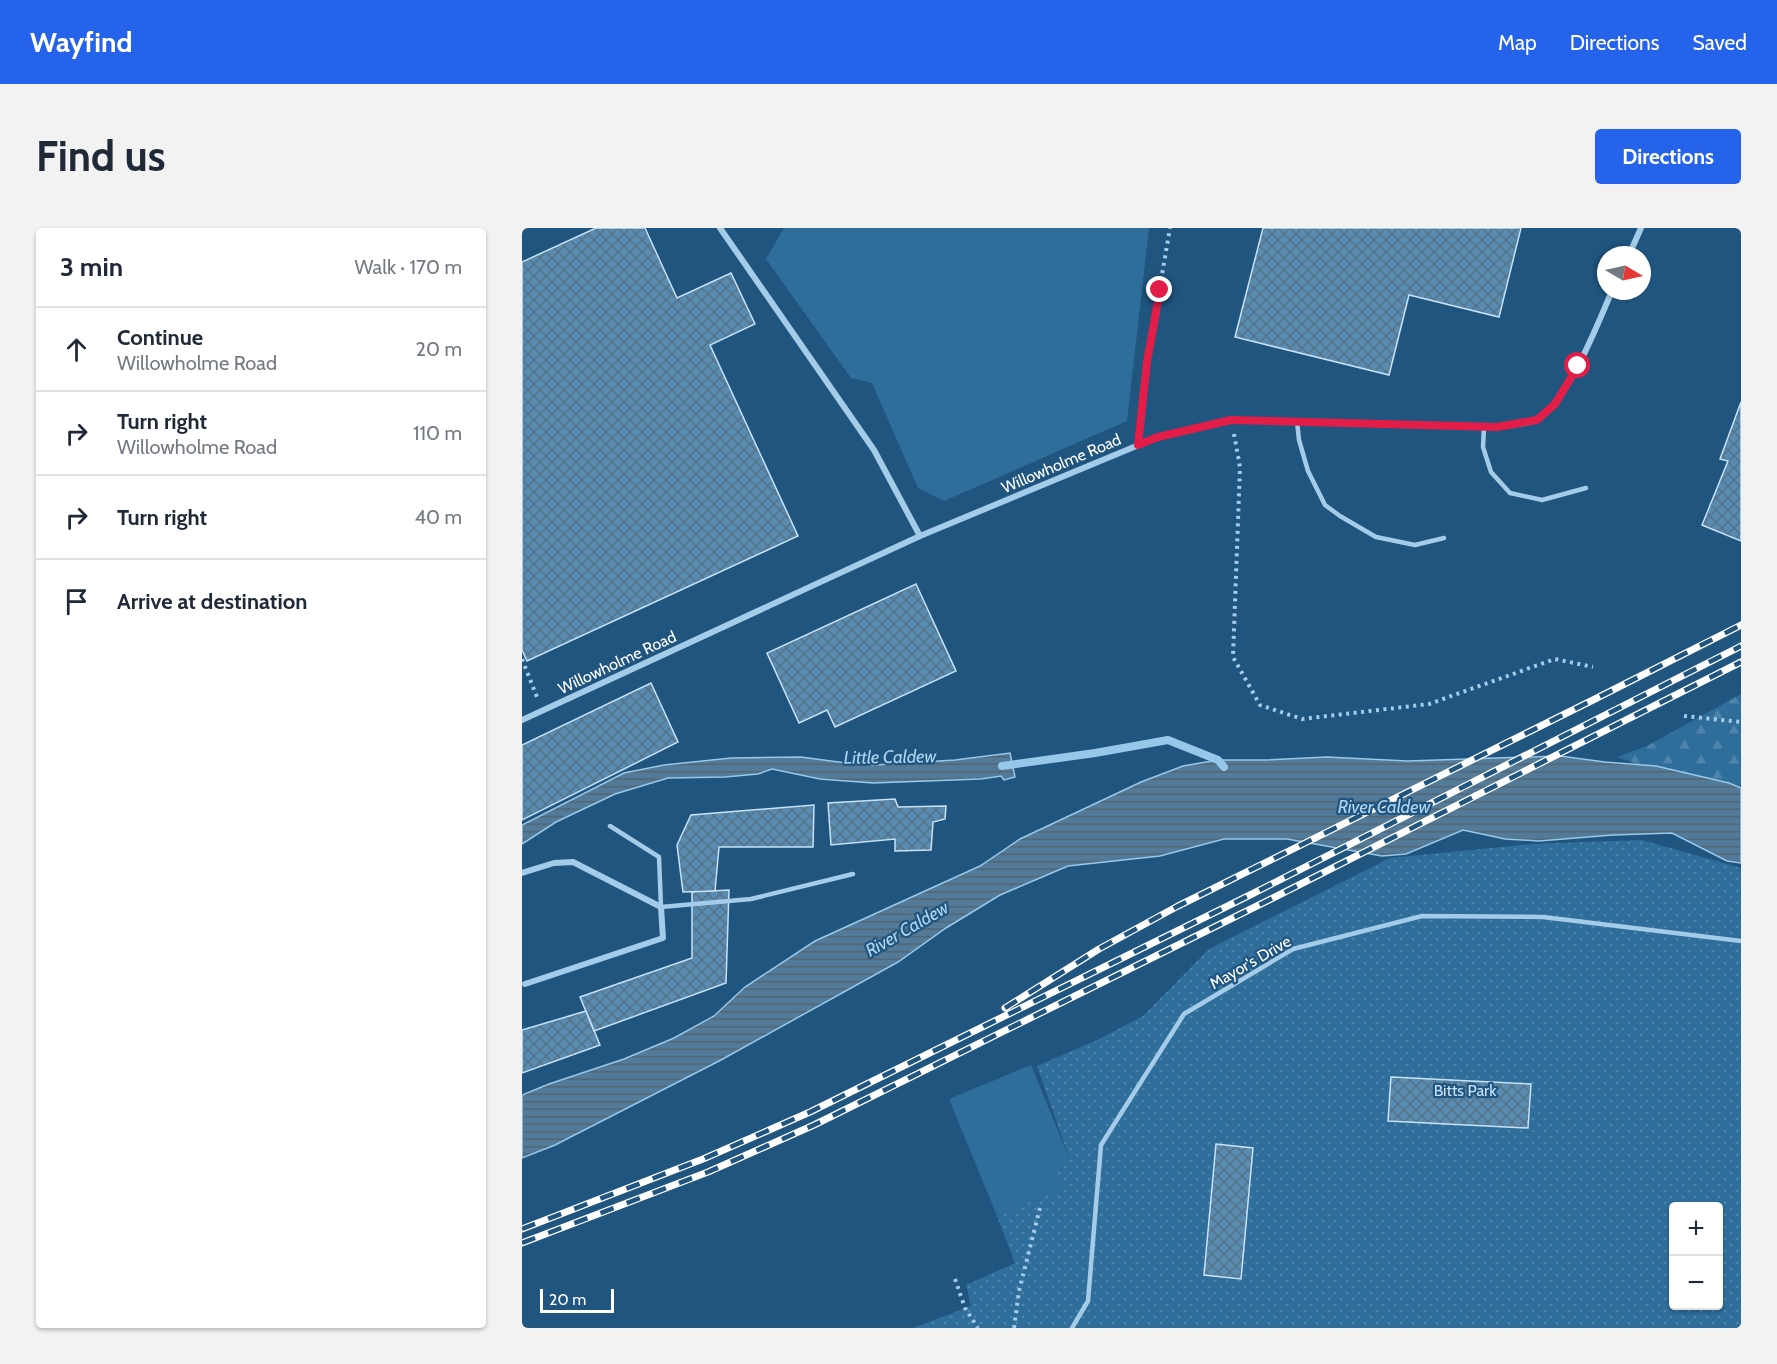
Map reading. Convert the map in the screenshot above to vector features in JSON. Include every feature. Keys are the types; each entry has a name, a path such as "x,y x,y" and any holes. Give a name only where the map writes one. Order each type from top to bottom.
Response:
{"street":[{"path":"720,228 874,450 920,536"},
{"path":"1633,246 1641,228"},
{"name":"Willowholme Road","path":"522,720 920,536 1158,437 1231,420 1484,427 1537,420 1555,404 1578,366 1608,300"},
{"path":"522,873 554,863 573,862 661,907 663,938 525,984"}],"lane":[{"path":"1297,422 1299,440 1308,471 1325,505 1376,537 1415,545 1444,538"},
{"path":"1484,427 1483,447 1491,472 1510,493 1542,500 1586,488"},
{"path":"610,826 659,857 661,907 751,899 854,874"},
{"name":"Mayor's Drive","path":"1072,1328 1088,1301 1101,1145 1184,1014 1293,949 1422,916 1543,917 1741,940"}],"path":[{"path":"1138,445 1147,362 1170,228"},
{"path":"1231,420 1240,467 1233,657 1260,705 1302,719 1429,704 1555,659 1593,667"},
{"path":"522,659 538,701"},
{"path":"1684,716 1741,722"},
{"path":"1014,1328 1019,1291 1041,1204"},
{"path":"956,1279 965,1308 978,1328"}],"green space":[{"path":"784,228 1149,228 1127,421 944,501 918,488 872,383 851,378 766,259"},
{"path":"1741,694 1741,791 1681,779 1617,757 1647,746"},
{"name":"Bitts Park","path":"1642,840 1741,868 1741,1328 913,1328 971,1306 966,1285 1015,1263 997,1216 1063,1188 1055,1166 1070,1160 1037,1066 1097,1040 1143,1016 1209,949 1390,858 1532,844"},
{"path":"1031,1065 1070,1160 1064,1188 997,1216 949,1099"}],"water":[{"path":"1010,753 1015,777 1004,780 1001,776 981,779 873,783 820,779 772,769 758,774 725,777 668,778 615,794 556,822 522,844 522,825 624,773 664,765 731,758 801,757 874,765 955,760"},
{"name":"River Caldew","path":"1560,756 1656,766 1729,783 1741,788 1741,863 1727,861 1672,833 1539,841 1505,839 1463,830 1406,854 1382,856 1287,839 1224,839 1160,856 1068,866 1000,895 946,928 898,962 721,1060 555,1145 522,1158 522,1095 624,1059 674,1038 714,1016 745,987 815,941 980,866 1020,839 1141,782 1183,766 1218,760 1327,757 1408,761"}],"building":[{"path":"596,228 645,228 677,298 731,273 755,324 710,345 798,536 527,661 522,650 522,262"},
{"path":"1263,228 1521,228 1499,317 1409,295 1389,375 1235,337"},
{"path":"1741,402 1741,541 1702,525 1728,461 1720,459"},
{"path":"916,584 956,671 835,727 827,710 799,723 767,653"},
{"path":"651,683 678,742 522,820 522,745"},
{"path":"895,799 898,807 946,806 945,819 933,822 931,850 895,851 895,839 831,845 828,803"},
{"path":"814,805 813,847 719,847 715,891 683,892 677,845 691,815"},
{"path":"729,890 726,983 594,1031 580,997 692,958 692,892"},
{"path":"586,1011 600,1045 522,1073 522,1030"},
{"path":"1391,1077 1531,1084 1528,1128 1388,1121"},
{"path":"1216,1144 1253,1148 1241,1279 1204,1275"}],"waterway":[{"name":"Little Caldew","path":"1002,766 1168,740 1218,760 1224,767"}],"railway":[{"path":"1005,1008 1099,949 1178,906 1741,625"},
{"path":"522,1229 703,1159 810,1112 1252,894 1741,646"},
{"path":"522,1243 708,1172 814,1125 1271,899 1741,662"}],"route":[{"path":"1160,290 1147,362 1138,445 1158,437 1231,420 1497,427 1537,420 1555,404 1578,366"}]}
